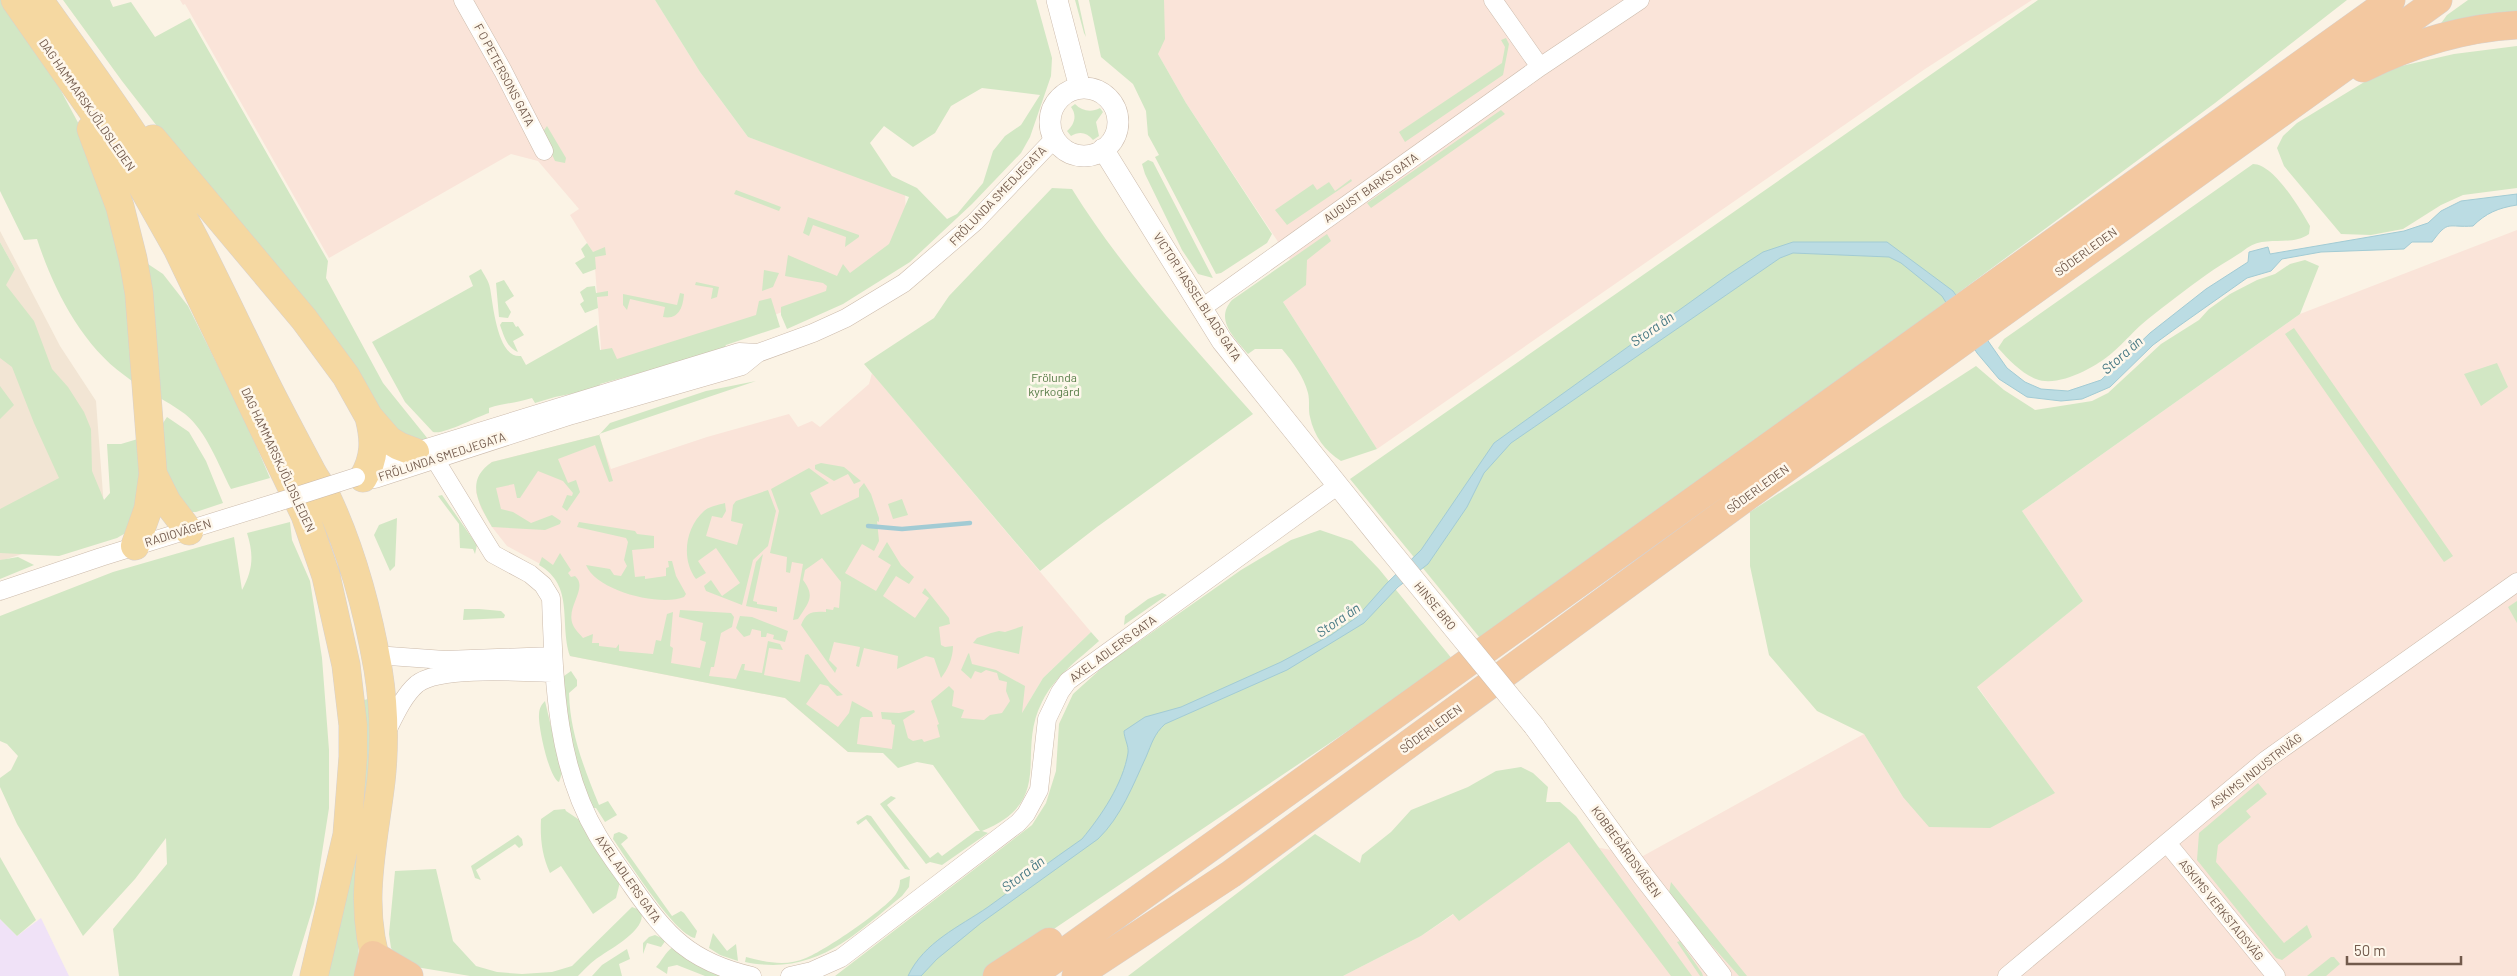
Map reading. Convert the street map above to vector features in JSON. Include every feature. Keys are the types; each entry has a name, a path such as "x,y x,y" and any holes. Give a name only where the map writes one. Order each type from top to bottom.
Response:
{"highway":[{"path":"2283,77 2370,0"},
{"name":"SÖDERLEDEN","path":"1076,976 1231,874 1749,495 1947,336 1970,304 2390,0"},
{"name":"SÖDERLEDEN","path":"1031,976 1118,916 1223,837 1947,336 1986,325 2438,0"},
{"path":"2295,102 2417,44 2447,34 2480,28 2517,26"},
{"path":"997,976 1114,899 1223,837"},
{"path":"1105,976 1231,874"},
{"path":"374,969 409,976"}],"main road":[{"name":"DAG HAMMARSKJÖLDSLEDEN","path":"15,0 129,163 178,248 301,506 326,576 342,643 349,689 352,758 347,835 314,976"},
{"name":"DAG HAMMARSKJÖLDSLEDEN","path":"39,0 152,163 181,214 266,383 327,498 353,568 376,662 383,738 381,777 368,878 368,932 374,969"},
{"path":"70,43 104,77 209,208 288,298 336,362 369,417 389,440 399,446 426,453"},
{"path":"72,84 106,164 128,237 139,293 153,474 148,509 135,546"},
{"path":"363,474 374,439 369,417"},
{"path":"153,474 167,502 201,527"}],"street":[{"name":"F O PETERSONS GATA","path":"463,0 503,71 544,151"},
{"path":"1057,0 1080,88"},
{"path":"1493,0 1540,67"},
{"name":"AUGUST BARKS GATA","path":"1202,308 1540,67 1640,0"},
{"path":"1080,88 1096,90 1103,94 1114,106 1118,121 1114,137 1103,149 1090,155 1076,154 1064,149 1055,138 1050,119 1054,106 1062,96 1080,88"},
{"name":"FRÖLUNDA SMEDJEGATA","path":"363,474 426,453 572,415 742,366 758,353 788,343 846,318 904,283 975,222 1029,162 1055,138"},
{"name":"VICTOR HASSELBLADS GATA","path":"1103,149 1222,341 1337,486"},
{"name":"AXEL ADLERS GATA","path":"426,453 493,554 530,574 543,585 551,598 553,664 558,715 575,787 597,836 654,918 677,942 710,962 752,976"},
{"name":"RADIOVÄGEN","path":"0,591 363,474"},
{"name":"HINSE BRO","path":"1337,486 1534,726"},
{"name":"AXEL ADLERS GATA","path":"790,976 812,972 842,958 1018,823 1030,809 1039,790 1047,719 1060,692 1068,681 1337,486"},
{"name":"ASKIMS INDUSTRIVÄG","path":"2007,976 2266,760 2517,582"},
{"path":"349,689 376,662 446,660 553,664"},
{"path":"383,738 406,698 422,681 444,675 553,664"},
{"name":"KOBBEGÅRDSVÄGEN","path":"1534,726 1644,877 1721,976"},
{"name":"ASKIMS VERKSTADSVÄG","path":"2166,843 2276,976"}],"shaded area":[{"path":"180,0 655,0 700,72 748,137 905,194 906,215 891,251 827,294 747,326 603,375 594,254 570,215 579,209 538,161 511,154 329,258 185,4 183,5"},
{"path":"1164,0 2032,0 1925,69 1377,449 1283,302 1306,284 1186,103 1158,54"},
{"path":"2517,230 2517,976 1343,976 1421,936 1454,914 1459,920 1569,842 1643,856 1864,734 1903,797 2054,793 1977,686 2083,601 2022,511 2300,314"},
{"path":"0,231 60,346 96,401 105,521 35,550 0,561 0,281 15,269 0,242"},
{"path":"872,373 1091,632 1043,678 1021,715 981,741 883,753 848,752 785,698 570,656 566,578 507,546 492,527 481,508 476,492 478,478 487,466 492,462 599,435 611,469 707,437 789,414 798,427 812,421 820,427 869,384"},
{"path":"41,918 69,976 0,976 0,919 17,936"}],"green space":[{"path":"0,0 2,0 52,74 90,145 124,248 163,274 188,306 246,422 270,478 231,489 206,439 193,421 178,409 124,375 95,348 70,314 51,277 37,239 24,240 0,191"},
{"path":"63,0 110,0 113,7 131,2 155,37 190,18 328,261 326,278 383,383 428,439 419,441 395,433 122,81"},
{"path":"655,0 1036,0 1052,58 1051,76 1030,137 1021,153 972,204 910,262 843,304 787,329 781,315 781,307 826,291 827,286 823,283 785,276 788,255 837,276 843,264 850,273 889,244 909,197 748,137 700,72","holes":["982,88 1040,95 1021,125 1005,136 993,151 983,183 957,214 947,219 917,188 892,176 870,143 884,126 913,147 935,133 951,106"]},
{"path":"1075,0 1078,0 1086,37 1084,33"},
{"path":"1089,0 1164,0 1165,39 1158,54 1186,103 1272,234 1267,243 1221,273 1216,274 1155,157 1159,155 1148,135 1146,111 1133,84 1101,57"},
{"path":"2038,0 2347,0 2215,103 1823,393 1480,638 1350,479"},
{"path":"2468,0 2517,0 2517,17 2439,26 2447,15"},
{"path":"1506,38 1509,44 1503,75 1405,142 1399,132 1502,63 1505,47 1501,40"},
{"path":"2517,46 2517,188 2463,195 2441,205 2403,229 2371,235 2341,234 2284,166 2277,148 2283,136 2297,123 2384,70 2454,54"},
{"path":"1075,104 1084,110 1090,111 1100,108 1103,112 1096,122 1099,136 1093,140 1083,133 1071,136 1067,131 1073,122 1074,113 1071,107"},
{"path":"1501,110 1505,114 1371,208 1367,203"},
{"path":"547,126 566,158 565,163 555,161 542,133"},
{"path":"1148,160 1153,162 1213,278 1198,274 1182,250 1145,174 1142,164"},
{"path":"2253,164 2269,171 2286,189 2310,226 2309,234 2294,240 2262,242 2247,248 2211,271 2169,302 2143,323 2105,359 2076,375 2055,381 2036,379 2020,370 1998,348 2004,339"},
{"path":"1351,179 1352,181 1287,225 1275,210 1313,184 1317,190 1329,182 1335,191"},
{"name":"Frölunda kyrkogård","path":"1052,188 1072,189 1113,249 1135,277 1181,333 1253,414 1097,527 1040,571 864,364 934,318 949,296"},
{"path":"736,190 781,207 779,211 734,194"},
{"path":"808,217 859,235 859,237 845,247 846,237 813,225 809,236 803,233"},
{"path":"1327,234 1331,241 1307,260 1306,285 1283,302 1377,449 1341,461 1325,448 1317,437 1310,417 1309,396 1304,381 1286,354 1282,349 1255,349 1248,354 1232,335 1225,315 1227,307 1232,300"},
{"path":"0,242 15,269 6,285 34,321 52,369 68,387 84,412 91,429 92,471 104,500 110,493 107,444 121,444 141,438 142,493 129,531 117,538 59,556 0,553 0,509 59,478 34,423 12,367 0,358"},
{"path":"587,243 593,252 605,247 606,255 595,257 596,269 583,274 575,263 585,257 581,249"},
{"path":"2305,260 2319,266 2300,314 2022,511 2083,601 1977,687 2055,793 1990,828 1929,827 1903,797 1864,734 1817,711 1769,655 1750,566 1750,512 1976,366 2004,390 2035,410 2092,401 2108,393 2161,344 2199,320 2209,309 2230,294 2257,280 2275,274 2290,264"},
{"path":"481,269 488,280 501,340 506,349 513,355 521,356 526,365 597,325 600,350 612,348 617,359 756,315 759,301 771,298 780,327 726,345 723,350 600,384 601,388 535,403 532,398 489,408 489,413 445,431 433,432 405,402 372,342 473,286 469,276"},
{"path":"764,270 779,273 773,287 762,291"},
{"path":"504,280 514,296 505,302 511,312 508,318 499,317 496,283"},
{"path":"696,282 719,287 717,297 711,299 713,288 695,285"},
{"path":"595,286 596,293 608,291 608,296 597,297 598,308 585,313 580,304 584,301 580,292 587,287"},
{"path":"680,293 684,294 683,304 679,312 673,316 663,317 665,307 630,299 627,310 623,305 623,294 677,305"},
{"path":"502,322 513,322 524,335 513,341 518,352 511,348 506,341 500,325"},
{"path":"2294,328 2453,556 2444,562 2285,334"},
{"path":"2497,363 2508,387 2481,406 2464,374"},
{"path":"756,381 600,434 610,423 706,391"},
{"path":"0,386 14,405 0,419"},
{"path":"167,417 189,432 206,461 223,503 196,512 187,512 169,486 161,426"},
{"path":"599,435 613,481 609,482 595,445 558,459 568,483 576,480 580,492 567,511 562,507 567,495 572,496 573,493 563,481 538,471 520,498 517,498 514,484 496,488 501,509 513,512 531,523 552,515 561,521 560,524 545,530 492,527 477,493 478,477 483,469 492,462"},
{"path":"821,463 844,467 861,481 854,484 848,474 834,481 815,469 815,465"},
{"path":"809,468 829,483 810,493 821,515 859,497 859,489 864,483 871,494 879,518 879,522 877,521 879,541 874,551 862,544 845,573 876,591 891,565 878,557 887,542 901,565 914,577 909,584 896,576 883,596 915,618 929,598 922,593 925,588 949,618 950,624 939,627 941,645 945,647 953,646 950,663 941,678 934,658 926,656 897,669 898,656 864,648 859,667 856,666 860,647 834,642 829,660 837,668 835,673 801,625 805,617 810,613 826,612 826,609 833,610 834,607 839,608 841,582 822,558 805,570 803,580 810,596 805,609 798,619 793,620 803,564 792,562 790,573 786,572 787,557 770,553 779,511 771,489"},
{"path":"768,490 776,511 768,546 753,560 742,605 706,591 704,586 711,580 722,596 740,583 716,548 698,561 706,573 696,579 691,571 687,553 689,535 693,526 706,509 725,503 726,511 722,518 712,516 706,536 737,545 743,524 731,521 733,505 736,501"},
{"path":"442,495 477,545 475,554 473,549 460,548 459,524 438,496"},
{"path":"902,499 908,515 893,519 888,504"},
{"path":"397,518 395,566 390,571 374,535 379,525"},
{"path":"290,522 292,540 310,581 322,658 329,750 329,808 314,904 292,976 119,976 113,929 167,864 166,838 135,879 83,936 17,824 0,787 0,778 11,770 18,756 7,744 0,741 0,616 113,572 234,537 242,590 251,562 251,548 247,533"},
{"path":"579,522 654,536 654,548 632,550 635,577 645,576 645,579 666,576 666,568 669,567 668,561 672,561 676,576 686,594 684,597 674,600 646,598 615,589 602,582 592,574 586,565 610,569 614,575 621,576 627,566 624,560 628,542 626,538 577,527"},
{"path":"1320,530 1352,541 1379,569 1453,660 984,976 835,976 1032,825 1046,803 1056,771 1059,724 1073,694 1104,666 1241,570 1291,540"},
{"path":"560,553 571,570 568,573 571,577 575,576 579,581 571,618 574,627 583,638 593,634 592,643 599,643 599,646 616,648 619,644 619,651 653,654 656,640 661,641 667,614 673,612 670,646 673,648 671,663 700,668 706,642 700,640 703,623 679,617 680,610 731,613 734,617 732,627 721,633 714,667 711,667 709,676 736,679 742,664 745,664 744,670 762,673 768,641 780,644 783,650 769,648 764,675 800,682 805,655 808,654 830,683 843,695 837,696 828,686 820,684 806,704 838,727 849,713 852,701 872,712 873,717 862,717 860,719 857,744 892,749 895,725 892,724 891,720 882,719 881,712 899,713 914,710 915,712 903,720 908,738 913,741 922,739 924,742 940,737 937,725 939,724 931,701 949,686 954,691 952,706 964,710 961,718 984,720 990,715 1002,713 1010,701 1006,691 1007,682 999,680 997,673 986,670 981,673 975,671 971,679 961,670 969,653 972,664 996,670 1025,686 1022,713 1043,678 1091,632 1099,641 1060,676 1042,702 1035,721 1027,790 1019,805 1005,819 982,831 988,833 942,865 930,862 926,864 880,804 891,796 896,798 887,805 930,858 938,852 942,856 976,831 980,831 933,765 917,762 898,768 883,753 848,752 785,698 570,656 562,594 550,574 539,565 542,557 553,565"},
{"path":"763,554 753,601 757,602 757,604 777,607 777,612 746,606 756,562"},
{"path":"18,557 34,565 0,579 0,560"},
{"path":"1162,593 1167,595 1124,625 1125,616 1148,599"},
{"path":"2517,601 2517,623 2508,607"},
{"path":"464,609 501,611 505,615 504,618 463,620"},
{"path":"740,616 752,617 788,631 785,642 773,639 774,635 767,633 766,637 761,637 761,631 752,629 750,635 744,637 736,628"},
{"path":"1023,626 1019,654 973,643 977,638 991,633 1005,632"},
{"path":"571,671 577,680 577,686 569,693 572,722 579,750 599,805 608,801 617,815 605,822 596,808 591,808 571,743 565,710 564,676"},
{"path":"371,698 373,768 356,907 359,958 356,976 325,976 361,701"},
{"path":"545,701 562,773 559,782 555,778 548,762 540,730 539,711"},
{"path":"1521,767 1533,773 1548,787 1546,802 1560,802 1576,816 1692,976 1671,976 1569,842 1459,921 1453,914 1421,936 1343,976 1128,976 1315,834 1360,863 1362,855 1391,832 1411,810 1468,787 1496,771"},
{"path":"2258,783 2267,794 2246,811 2251,817 2218,845 2216,862 2284,943 2307,925 2312,937 2282,960 2276,958 2197,860 2199,833"},
{"path":"565,809 581,821 620,882 616,898 593,914 561,866 550,873 543,853 541,819 554,810"},
{"path":"867,815 871,816 910,870 905,869 866,819 858,825 856,822"},
{"path":"619,832 628,838 621,844 672,916 681,911 684,913 697,931 695,938 675,924 640,878 613,839 614,834"},
{"path":"518,835 522,839 523,845 519,848 515,844 476,870 481,880 475,878 471,866"},
{"path":"0,857 36,920 17,936 0,919"},
{"path":"436,869 453,941 476,966 497,972 522,974 552,972 572,966 632,907 640,910 642,917 634,931 627,938 593,961 578,976 470,976 410,966 399,959 391,948 389,934 395,871"},
{"path":"910,876 909,887 902,896 849,939 831,950 812,958 792,963 770,965 745,962 746,957 783,963 798,961 815,954 854,929 890,901 896,894 900,880"},
{"path":"1671,882 1747,976 1739,976 1680,910 1669,893"},
{"path":"713,933 727,951 736,944 738,961 720,955 709,948"},
{"path":"655,935 666,940 661,947 647,943 643,954 643,943 649,937"},
{"path":"1680,941 1703,976 1700,976 1677,942"},
{"path":"673,947 708,971 721,976 705,976 677,965 668,967 667,974 656,967"},
{"path":"627,949 630,959 619,964 622,976 592,976 602,965"},
{"path":"2331,957 2334,957 2340,964 2326,976 2307,976"}],"water":[{"path":"2517,194 2517,205 2493,212 2473,226 2446,227 2432,242 2412,242 2404,249 2321,252 2282,259 2271,271 2247,278 2153,345 2110,387 2082,399 2061,401 2027,397 1999,379 1977,353 1942,296 1901,263 1889,257 1793,253 1780,258 1511,443 1484,473 1467,507 1428,564 1398,587 1364,623 1287,670 1165,724 1158,731 1120,811 1098,839 981,923 937,959 921,976 908,976 923,954 943,936 988,907 1082,839 1104,810 1121,776 1128,753 1124,731 1145,717 1181,707 1281,662 1331,635 1357,617 1387,583 1421,550 1494,443 1728,275 1763,252 1793,242 1887,242 1953,291 2007,368 2025,382 2041,389 2068,391 2101,380 2150,333 2206,289 2248,262 2249,252 2268,247 2270,254 2404,231 2428,223 2441,211 2461,201"}],"waterway":[{"path":"868,526 902,529 970,523"}],"water label":[{"name":"Stora ån","path":"1652,329"},
{"name":"Stora ån","path":"2122,355"},
{"name":"Stora ån","path":"1338,620"},
{"name":"Stora ån","path":"1023,874"}]}
